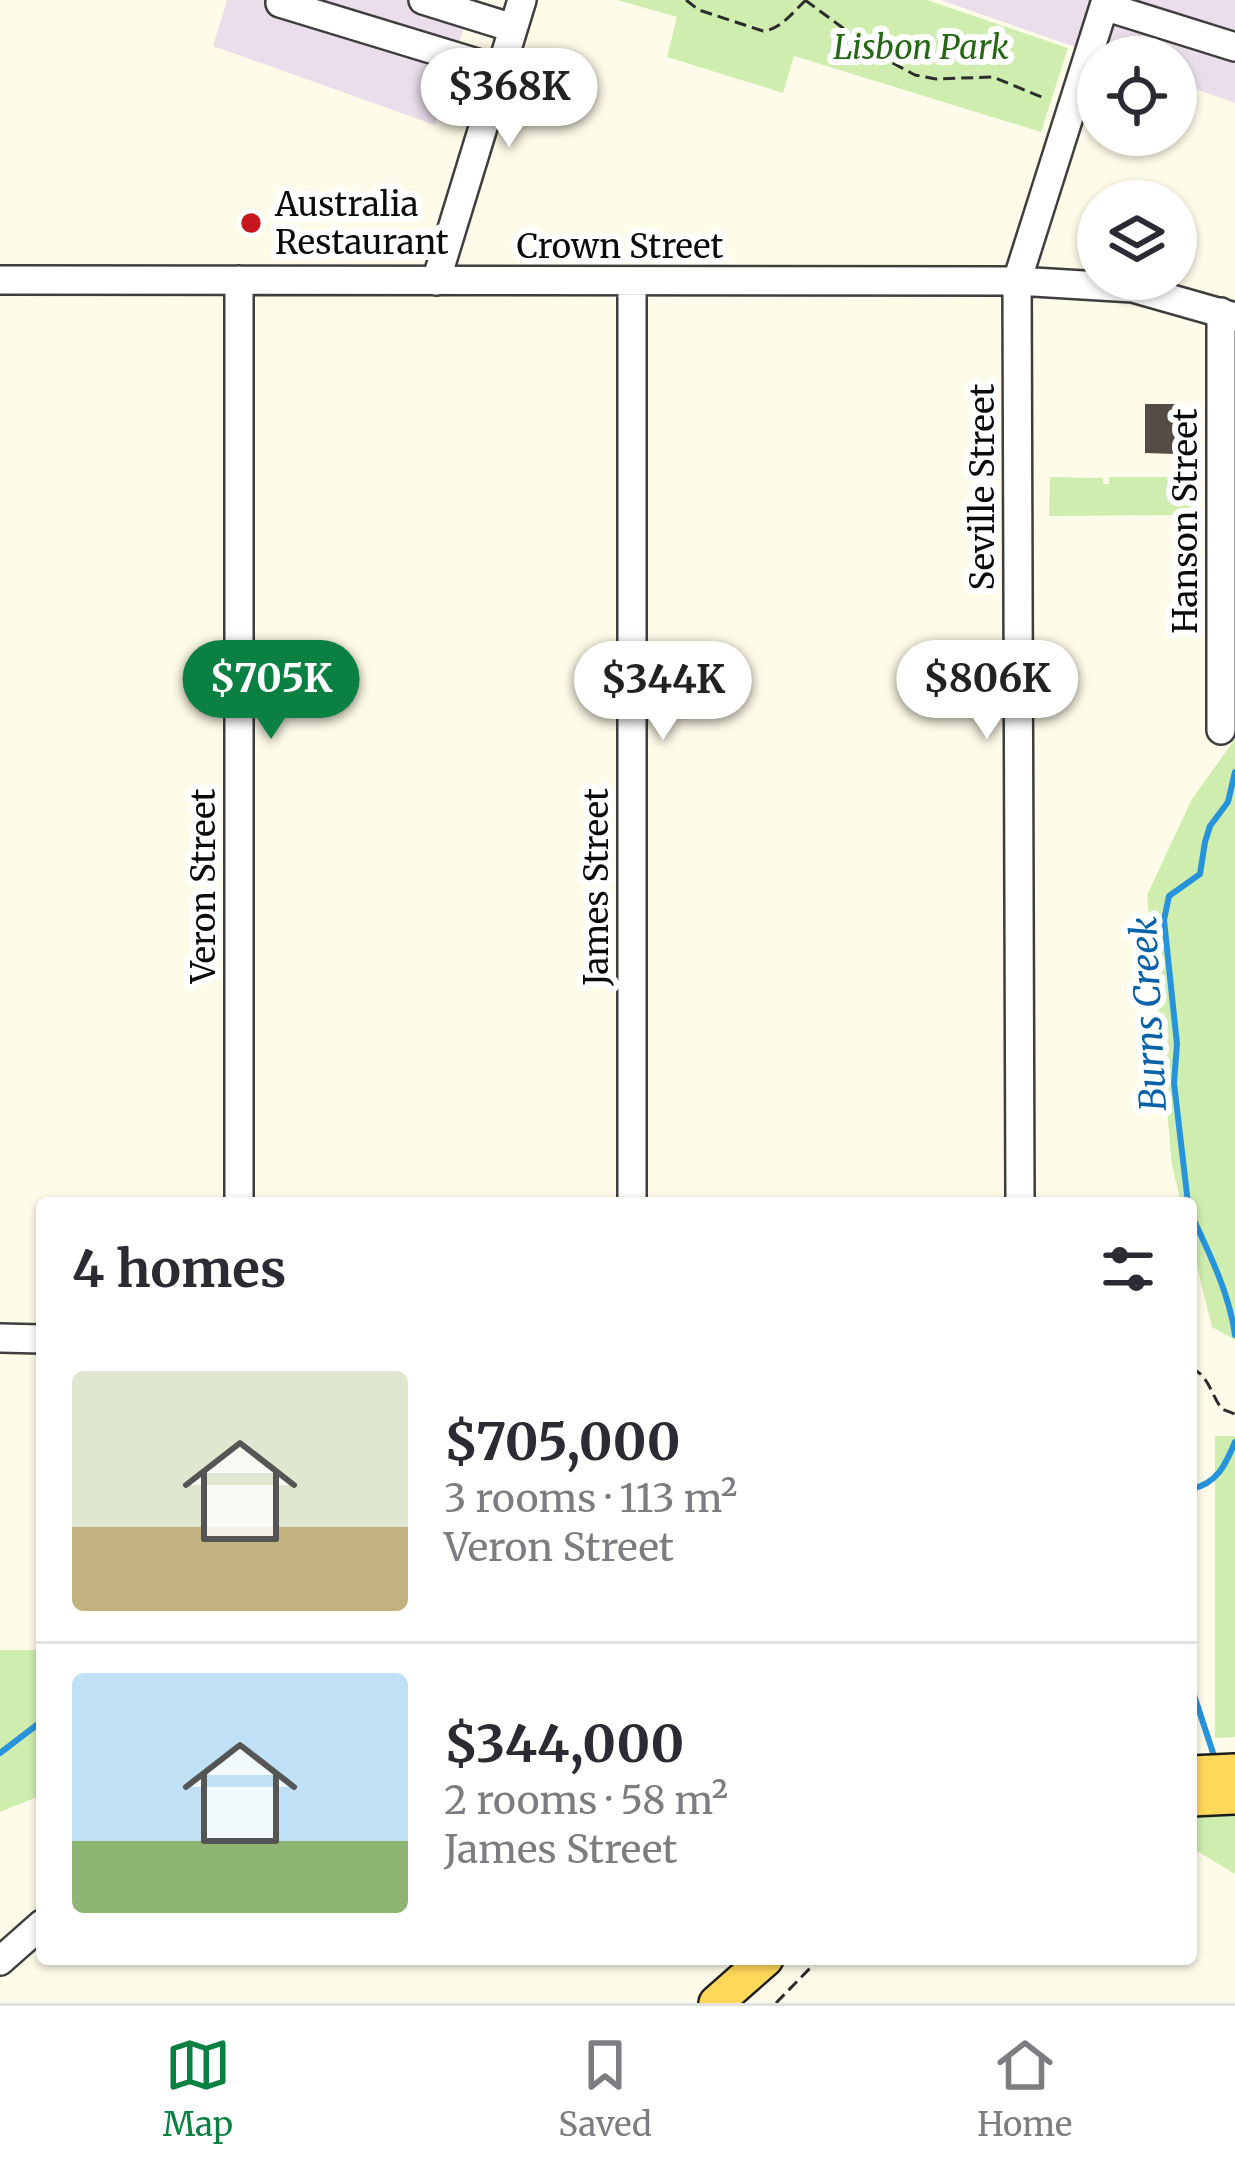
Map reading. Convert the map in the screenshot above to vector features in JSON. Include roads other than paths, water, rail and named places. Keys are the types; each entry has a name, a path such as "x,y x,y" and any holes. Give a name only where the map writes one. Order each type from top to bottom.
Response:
{"main road":[{"path":"1197,1773 1235,1771"},
{"path":"1197,1799 1235,1797"},
{"path":"716,2003 759,1965"},
{"path":"747,2003 788,1965"}],"street":[{"path":"281,0 500,70"},
{"path":"423,0 513,28"},
{"path":"436,281 522,0"},
{"path":"1105,3 1235,47"},
{"name":"Seville Street","path":"1020,1197 1017,281 1105,3"},
{"name":"Crown Street","path":"0,280 1017,281 1133,288 1228,314"},
{"name":"Veron Street","path":"239,280 239,1197"},
{"name":"James Street","path":"632,283 632,1197"},
{"name":"Hanson Street","path":"1221,730 1228,314"},
{"path":"0,1338 36,1339"},
{"path":"5,1957 36,1929"}],"waterway":[{"name":"Burns Creek","path":"1187,1197 1174,1083 1177,1044 1164,920 1169,896 1200,874 1210,826 1228,802 1235,772"},
{"name":"Burns Creek","path":"1197,1227 1223,1288 1235,1335"},
{"name":"Burns Creek","path":"1197,1487 1214,1478 1235,1442"},
{"name":"Burns Creek","path":"1197,1704 1216,1762"},
{"path":"0,1753 36,1726"}],"place":[{"name":"Australia Restaurant","path":"251,223"}],"park label":[{"name":"Lisbon Park","path":"921,47"}]}
